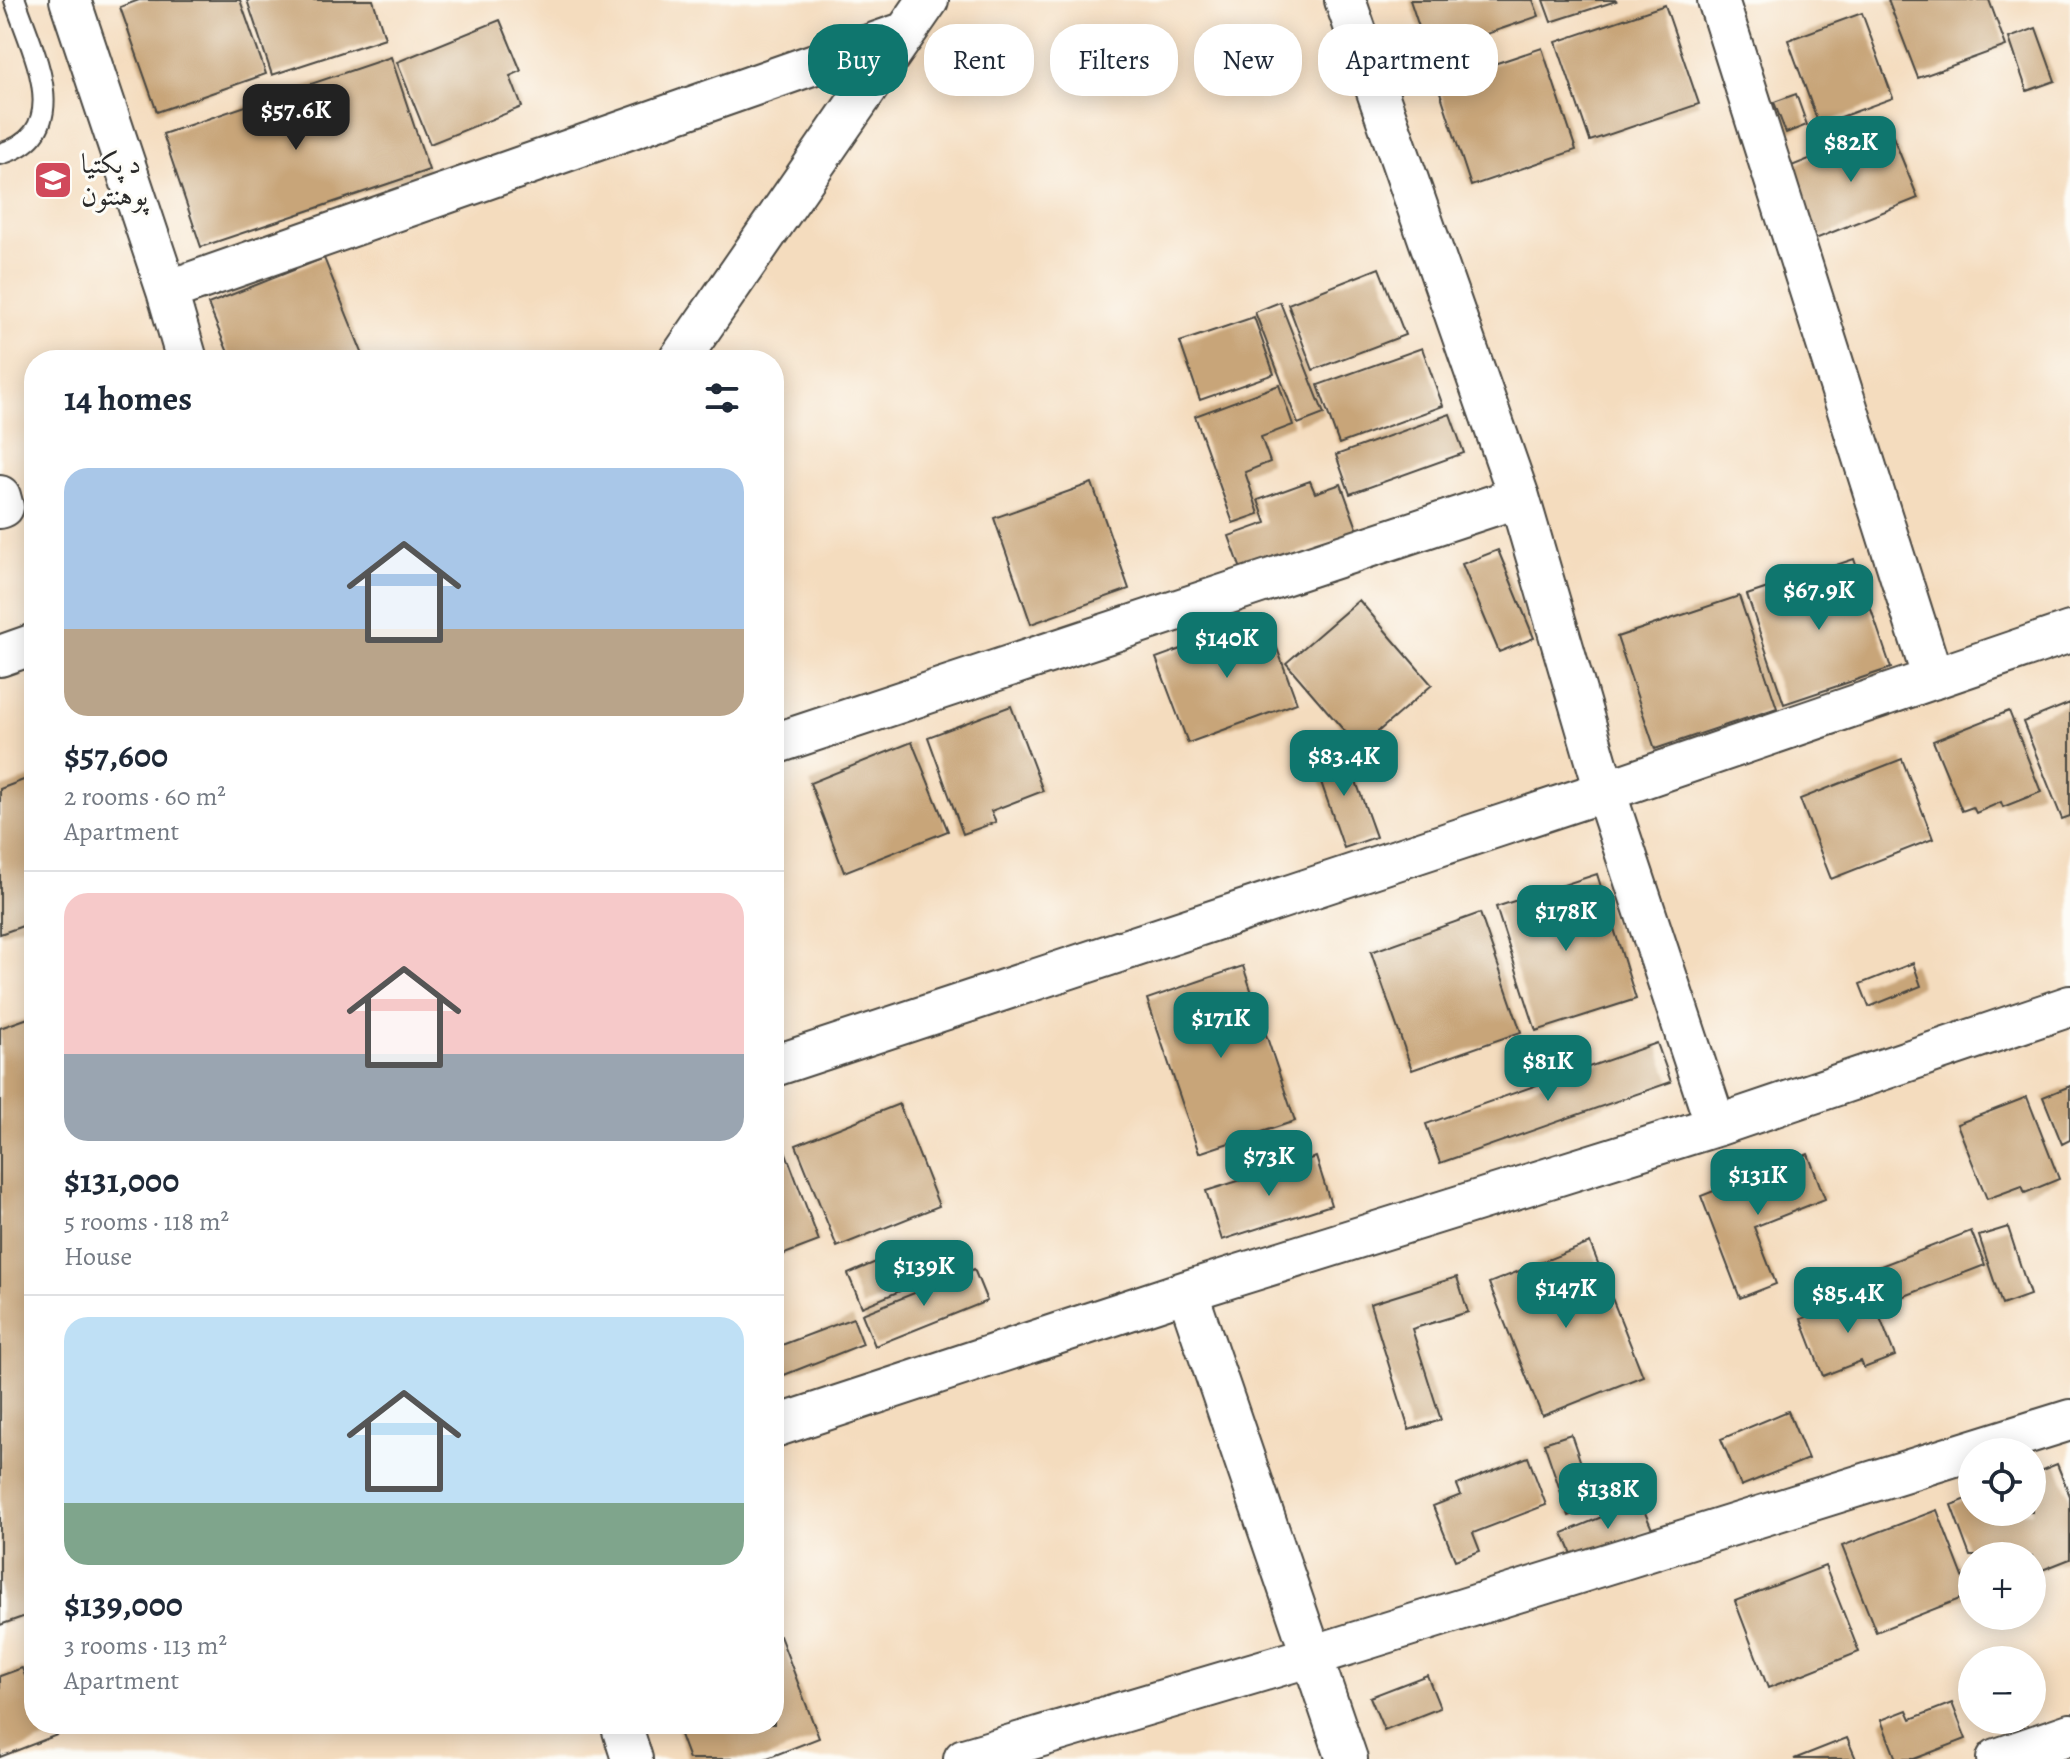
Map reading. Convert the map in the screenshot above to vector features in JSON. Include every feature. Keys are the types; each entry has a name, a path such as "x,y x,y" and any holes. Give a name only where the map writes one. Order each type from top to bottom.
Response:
{"street":[{"path":"70,0 184,350"},
{"path":"1345,0 1519,497 1605,791 1716,1126"},
{"path":"1726,2 1933,679"},
{"path":"167,291 917,16"},
{"path":"686,350 917,16"},
{"path":"0,496 3,507 0,508"},
{"path":"784,741 1519,497"},
{"path":"784,1063 1605,791 2070,632"},
{"path":"0,656 24,648"},
{"path":"784,1424 1187,1291 1716,1126 2070,1006"},
{"path":"1187,1291 1347,1759"},
{"path":"964,1759 1312,1656 2070,1420"},
{"path":"624,1734 632,1759"},
{"path":"1997,1759 2070,1734"}],"lane":[{"path":"0,154 17,149 41,126 46,94 15,0"}],"building":[{"path":"139,0 240,0 266,74 157,112 120,7"},
{"path":"247,0 373,0 385,38 272,75"},
{"path":"1410,0 1533,0 1539,16 1498,30 1498,24 1418,24"},
{"path":"1543,0 1615,0 1616,1 1551,22"},
{"path":"1888,0 1989,0 2006,46 1918,78"},
{"path":"1665,5 1699,104 1590,141 1556,42"},
{"path":"1862,13 1893,98 1819,125 1788,40"},
{"path":"500,20 521,71 510,76 522,107 430,144 397,62"},
{"path":"2036,28 2055,81 2027,91 2009,38"},
{"path":"1542,48 1576,150 1471,186 1441,96 1498,96 1498,63"},
{"path":"391,57 429,170 201,247 163,134"},
{"path":"1796,94 1807,125 1786,133 1774,102"},
{"path":"1889,127 1918,198 1813,240 1784,169"},
{"path":"324,258 361,350 227,350 208,304"},
{"path":"1379,268 1405,335 1313,370 1288,304"},
{"path":"1280,302 1324,414 1298,424 1255,312"},
{"path":"1254,317 1274,374 1200,400 1180,342"},
{"path":"1422,348 1443,406 1339,444 1318,385"},
{"path":"1279,385 1293,425 1261,437 1270,462 1245,472 1259,514 1233,523 1195,416"},
{"path":"1450,414 1464,453 1350,494 1336,455"},
{"path":"1310,481 1315,493 1341,484 1358,531 1242,572 1229,536 1266,523 1258,500"},
{"path":"1092,483 1129,589 1031,624 994,518"},
{"path":"1498,550 1534,638 1499,652 1462,564"},
{"path":"1854,559 1891,668 1784,704 1747,595"},
{"path":"1739,596 1777,708 1655,749 1617,637"},
{"path":"1359,600 1432,685 1359,748 1286,663"},
{"path":"1266,618 1297,703 1188,743 1156,658"},
{"path":"2070,703 2070,816 2062,819 2023,722"},
{"path":"1011,706 1043,791 991,811 996,822 963,834 928,737"},
{"path":"2009,711 2041,792 2003,807 2001,802 1976,813 1973,807 1962,811 1933,741"},
{"path":"912,742 948,831 844,872 810,783"},
{"path":"1344,748 1376,837 1344,848 1313,759"},
{"path":"1902,759 1933,839 1831,879 1800,799"},
{"path":"24,780 24,926 0,934 0,789"},
{"path":"1597,874 1636,999 1536,1031 1496,907"},
{"path":"1480,913 1521,1032 1412,1070 1371,952"},
{"path":"1913,963 1921,986 1869,1007 1860,984"},
{"path":"1243,966 1295,1121 1199,1153 1147,999"},
{"path":"24,1020 24,1617 0,1625 0,1028"},
{"path":"1657,1043 1671,1082 1440,1163 1426,1124"},
{"path":"2070,1086 2070,1140 2062,1144 2043,1097"},
{"path":"2027,1097 2059,1179 2025,1193 2022,1186 1987,1199 1957,1124"},
{"path":"899,1104 939,1206 837,1247 796,1145"},
{"path":"784,1148 819,1241 784,1254"},
{"path":"1808,1154 1825,1199 1754,1227 1776,1284 1740,1298 1701,1196"},
{"path":"1316,1157 1331,1205 1222,1240 1206,1191"},
{"path":"2008,1227 2030,1295 2002,1305 1979,1236"},
{"path":"1971,1231 1985,1265 1879,1306 1865,1272"},
{"path":"1590,1243 1643,1376 1542,1416 1489,1283"},
{"path":"885,1258 900,1291 862,1307 848,1274"},
{"path":"974,1269 987,1301 875,1346 862,1314"},
{"path":"1457,1277 1468,1312 1412,1329 1441,1420 1409,1430 1370,1304"},
{"path":"1870,1292 1895,1356 1864,1368 1861,1361 1823,1376 1801,1319"},
{"path":"853,1318 863,1344 784,1375 784,1344"},
{"path":"1788,1411 1808,1459 1741,1486 1721,1439"},
{"path":"1571,1434 1596,1507 1569,1516 1544,1443"},
{"path":"1528,1457 1546,1505 1473,1533 1480,1551 1455,1560 1433,1506 1461,1495 1457,1485"},
{"path":"2057,1464 2070,1496 2070,1559 2046,1568 2046,1542 1965,1542 1959,1526 2046,1526 2046,1468"},
{"path":"1640,1501 1652,1529 1575,1561 1563,1533"},
{"path":"1958,1502 1958,1524 1951,1505"},
{"path":"1937,1510 1958,1564 1958,1600 1876,1632 1842,1546"},
{"path":"1825,1566 1859,1652 1768,1688 1735,1601"},
{"path":"784,1646 819,1738 765,1759 689,1759 680,1734 784,1734"},
{"path":"22,1668 24,1734 57,1735 0,1757 0,1676"},
{"path":"1427,1675 1440,1708 1384,1730 1370,1697"},
{"path":"1952,1703 1958,1718 1958,1734 1964,1734 1966,1739 1914,1759 1896,1759 1881,1720 1907,1710 1911,1719"},
{"path":"1847,1738 1856,1759 1794,1759"}],"place":[{"name":"د پکتیا پوهنتون","path":"53,180"}]}
